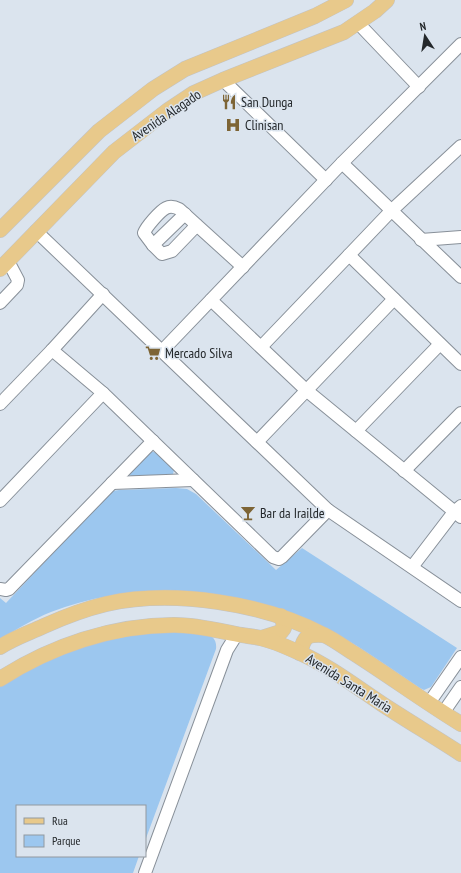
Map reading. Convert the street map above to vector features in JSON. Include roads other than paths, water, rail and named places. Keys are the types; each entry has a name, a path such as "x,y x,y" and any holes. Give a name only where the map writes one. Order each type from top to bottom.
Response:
{"main road":[{"name":"Avenida Alagado","path":"0,230 99,131 153,89 185,69 315,16 346,0"},
{"name":"Avenida Alagado","path":"4,265 114,152 178,104 194,93 223,80 344,32 375,11 387,0"},
{"path":"99,131 110,134 114,152"},
{"name":"Avenida Santa Maria","path":"0,647 10,640 74,614 107,604 140,599 173,598 225,602 281,616 325,635 395,679 461,724"},
{"path":"262,638 281,632 284,628 281,616"},
{"name":"Avenida Santa Maria","path":"0,679 21,666 50,652 79,641 110,632 140,627 174,625 214,629 262,638 300,653 343,676 381,703 461,754"},
{"path":"300,653 303,641 306,637 311,635 325,635"}],"street":[{"path":"358,23 419,87"},
{"path":"162,351 342,163 461,44"},
{"path":"223,80 326,180"},
{"path":"260,347 391,211 461,146"},
{"path":"342,163 461,277"},
{"path":"198,225 172,251 162,254 152,245 144,234 146,228 166,208 172,207 179,209 198,225 243,267"},
{"path":"152,245 185,214"},
{"path":"36,231 328,510 461,601"},
{"path":"421,240 461,237"},
{"path":"349,255 461,364"},
{"path":"0,303 18,283 18,278 4,265"},
{"path":"0,404 103,294"},
{"path":"257,442 394,299"},
{"path":"211,300 306,390 404,471 459,511 412,567"},
{"path":"356,431 440,344"},
{"path":"52,350 103,393 276,559 282,557 328,510"},
{"path":"0,501 103,393"},
{"path":"404,471 461,413"},
{"path":"0,589 9,589 153,441"},
{"path":"112,483 193,480"},
{"path":"145,873 227,650 237,634"},
{"path":"429,703 461,657"},
{"path":"443,713 461,687"}],"place":[{"name":"San Dunga","path":"229,102"},
{"name":"Clinisan","path":"233,125"},
{"name":"Mercado Silva","path":"153,353"},
{"name":"Bar da Irailde","path":"248,513"}]}
